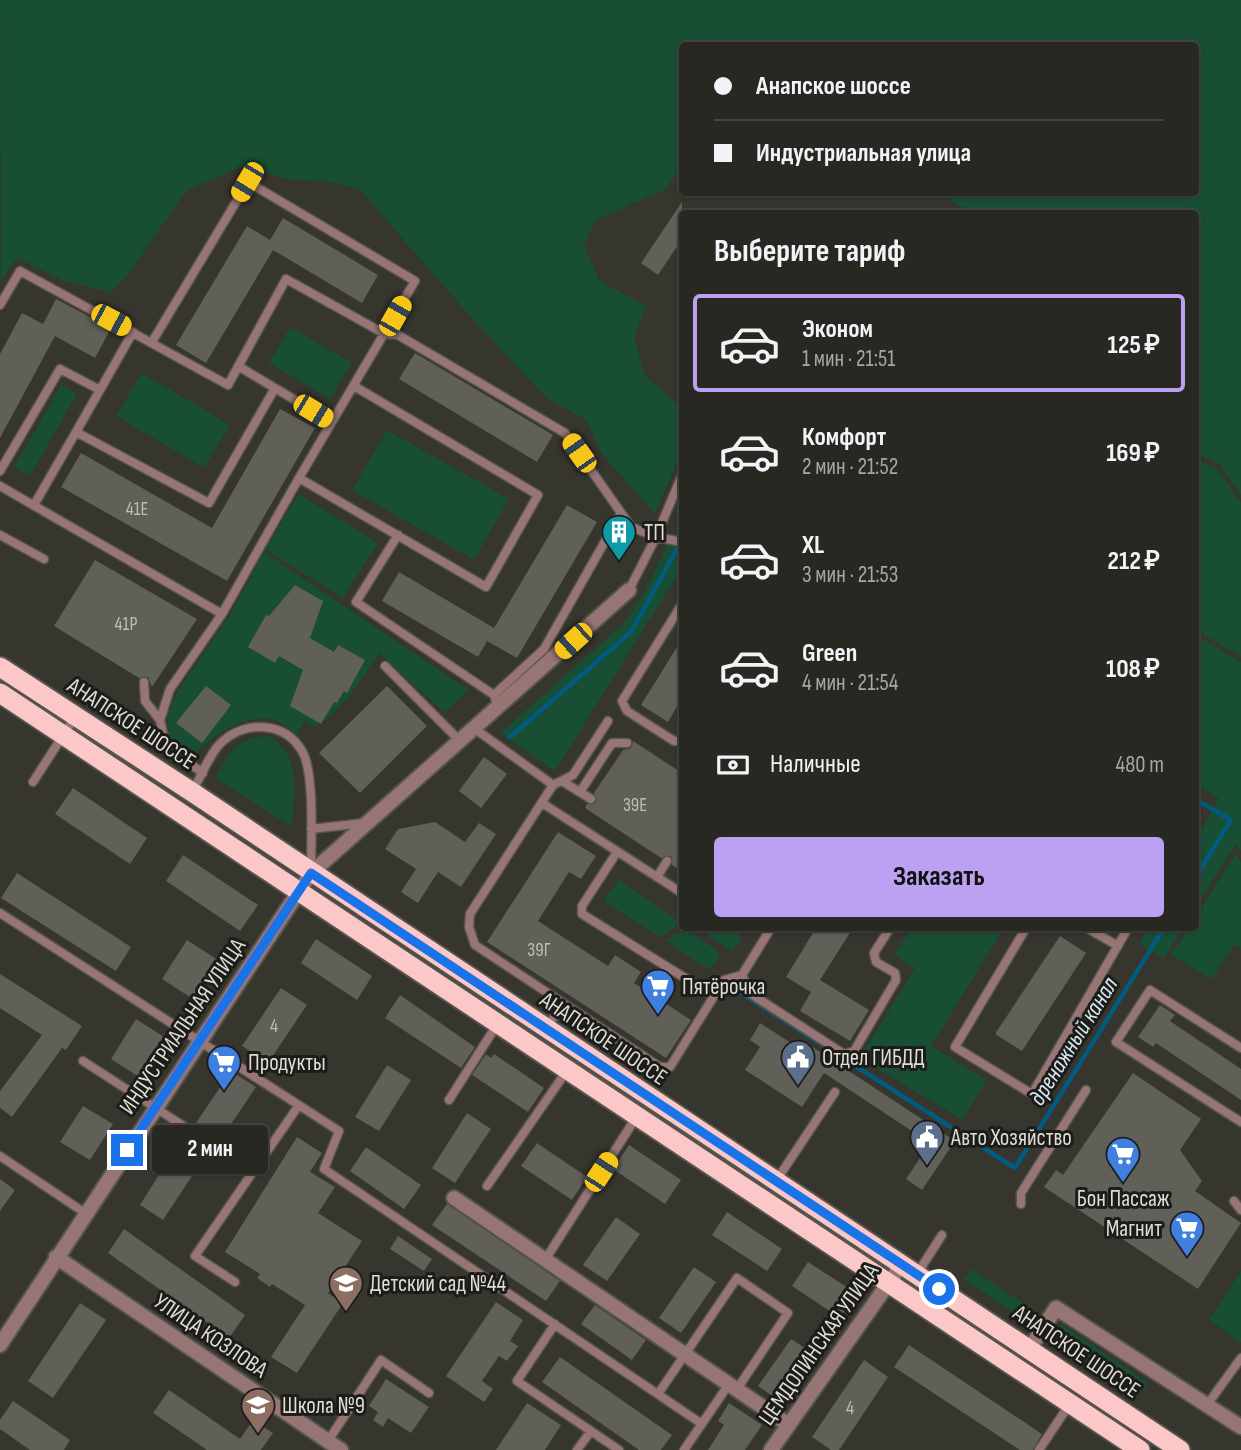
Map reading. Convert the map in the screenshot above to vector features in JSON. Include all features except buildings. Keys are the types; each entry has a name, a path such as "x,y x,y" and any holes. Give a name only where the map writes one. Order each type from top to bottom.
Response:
{"highway":[{"name":"АНАПСКОЕ ШОССЕ","path":"0,667 1180,1450"},
{"name":"АНАПСКОЕ ШОССЕ","path":"0,693 1140,1450"}],"street":[{"name":"ИНДУСТРИАЛЬНАЯ УЛИЦА","path":"0,1345 311,873 475,729 496,701 629,590"},
{"path":"454,1198 789,1425"},
{"name":"УЛИЦА КОЗЛОВА","path":"56,1257 341,1450"},
{"name":"ЦЕМДОЛИНСКАЯ УЛИЦА","path":"771,1450 888,1284 909,1269"},
{"path":"1030,1348 1056,1308 1241,1427"}],"lane":[{"path":"152,342 247,182 415,281 222,614 170,689 160,720"},
{"path":"0,305 20,271 228,385 286,279 385,334 398,335 565,433 631,527 656,537 679,541"},
{"path":"34,505 133,332"},
{"path":"238,366 332,422"},
{"path":"0,471 60,369 100,390"},
{"path":"299,478 486,587 538,495 354,386"},
{"path":"76,432 209,503 275,388"},
{"path":"629,590 656,537 679,482"},
{"path":"0,486 222,614"},
{"path":"398,535 356,603 496,701 544,649 621,513"},
{"path":"0,535 44,559"},
{"path":"679,609 622,701 627,712 674,741 679,741"},
{"path":"385,666 460,741"},
{"path":"144,682 145,701 160,720 166,747 203,773"},
{"path":"33,782 76,716"},
{"path":"608,721 573,775 553,785 470,914 469,927 475,945 665,1068 673,1065 724,980 741,975 769,931"},
{"path":"192,792 222,742 245,728 270,726 290,737 303,752 311,829 311,873"},
{"path":"475,729 553,785"},
{"path":"580,792 610,745 627,743"},
{"path":"562,781 591,799"},
{"path":"542,803 679,891"},
{"path":"311,829 367,823"},
{"path":"617,852 582,906 582,914 714,996"},
{"path":"657,877 667,861"},
{"path":"0,913 339,1131 324,1169 702,1424"},
{"path":"741,975 751,993 844,1054 854,1051 896,980 895,974 876,962 874,953 888,931"},
{"path":"1024,931 955,1047 1032,1094 1126,931"},
{"path":"1092,931 1118,946"},
{"path":"1241,1048 1150,990 1116,1042 1241,1122"},
{"path":"546,1028 563,1004"},
{"path":"450,1100 498,1023"},
{"path":"83,1061 253,1171"},
{"path":"487,1186 568,1069"},
{"path":"1021,1204 1021,1193 1086,1090"},
{"path":"776,1181 835,1092"},
{"path":"235,1282 195,1256 299,1105"},
{"path":"545,1259 637,1116"},
{"path":"0,1156 85,1213"},
{"path":"1234,1200 1241,1210"},
{"path":"909,1269 942,1236"},
{"path":"658,1394 737,1278 788,1313 684,1450"},
{"path":"555,1324 517,1381 619,1450"},
{"path":"1207,1405 1241,1358"},
{"path":"328,1441 381,1360 429,1393"},
{"path":"1039,1450 1070,1403"},
{"path":"578,1450 591,1431"}],"green space":[{"path":"0,0 1241,0 1241,495 1219,464 1199,455 1199,210 965,210 944,196 1199,196 1199,42 679,42 679,171 664,190 596,220 584,245 599,280 647,307 634,336 644,374 679,406 679,458 655,514 603,455 586,420 547,398 476,323 360,190 326,181 290,180 244,165 186,191 126,278 110,292 62,280 17,258 1,281"},
{"path":"290,327 352,363 330,399 269,363"},
{"path":"142,373 230,425 204,468 116,416"},
{"path":"61,385 77,394 30,476 14,467"},
{"path":"387,430 509,499 474,560 352,490"},
{"path":"1199,461 1216,468 1241,503 1241,656 1199,632"},
{"path":"299,494 378,543 343,598 265,549"},
{"path":"668,543 679,545 679,573 555,771 500,733 623,624 644,594"},
{"path":"264,552 469,690 445,713 379,653 343,703 316,727 305,721 297,735 272,719 247,721 217,735 192,756 170,743 167,717 178,690 229,617"},
{"path":"1199,637 1241,662 1241,851 1236,844 1199,902 1199,834 1219,798 1199,786"},
{"path":"268,736 279,744 292,765 292,827 215,778 225,761 241,743"},
{"path":"1236,853 1241,862 1241,949 1234,945 1212,979 1171,955 1187,931 1199,931 1199,912"},
{"path":"619,880 679,922 679,924 660,937 603,901"},
{"path":"681,931 689,931 718,951 719,957 711,968 705,967 666,941"},
{"path":"701,931 739,931 740,941 732,952"},
{"path":"909,931 1002,931 931,1046 987,1080 962,1120 860,1058 915,968 894,955"},
{"path":"1146,931 1181,931 1164,958 1139,944"},
{"path":"972,1269 1030,1307 1022,1318 964,1280"},
{"path":"1241,1271 1241,1343 1209,1320"},
{"path":"1061,1324 1148,1383 1144,1389 1095,1356 1081,1357 1052,1337"}],"waterway":[{"name":"дренажный канал","path":"510,737 631,632 678,547"},
{"name":"дренажный канал","path":"1199,801 1231,820 1199,872"},
{"name":"дренажный канал","path":"727,984 1015,1168 1162,931"}],"place":[{"name":"ТП","path":"619,562"},
{"name":"Пятёрочка","path":"658,1016"},
{"name":"Отдел ГИБДД","path":"798,1087"},
{"name":"Продукты","path":"224,1092"},
{"name":"Авто Хозяйство","path":"927,1167"},
{"name":"Бон Пассаж","path":"1123,1184"},
{"name":"Магнит","path":"1187,1258"},
{"name":"Детский сад №44","path":"346,1313"},
{"name":"Школа №9","path":"258,1435"}],"route":[{"path":"127,1150 311,873 939,1289"}]}
